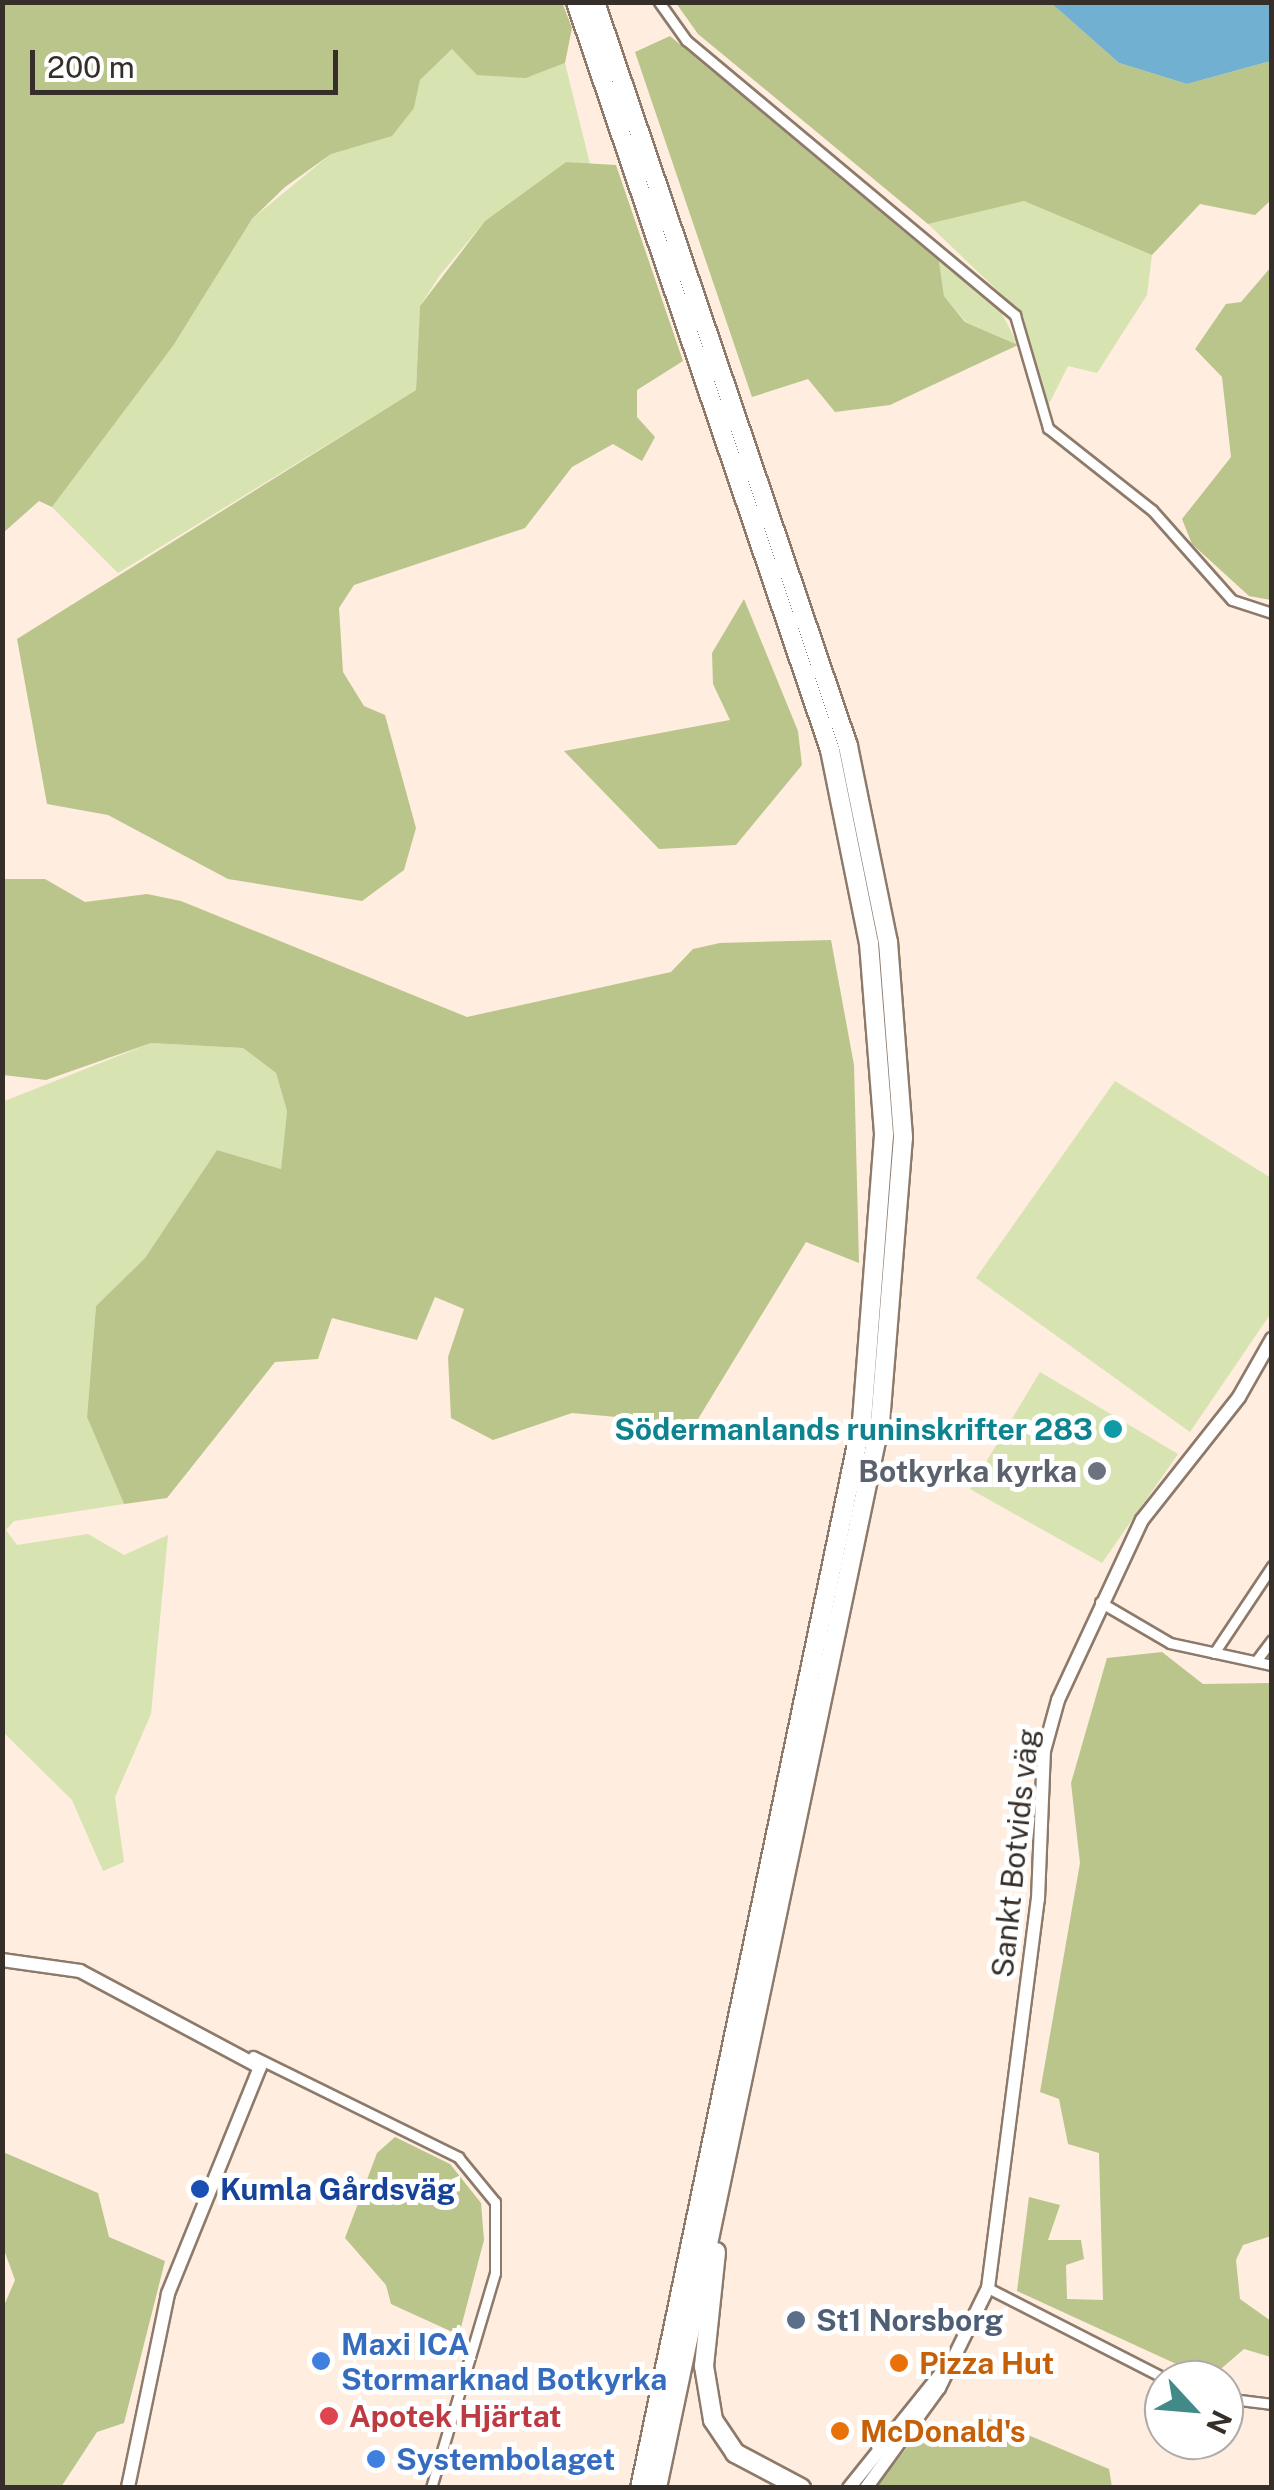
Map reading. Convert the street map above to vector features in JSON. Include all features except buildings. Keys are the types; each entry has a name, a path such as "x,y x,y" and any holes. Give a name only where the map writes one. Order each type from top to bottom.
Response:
{"highway":[{"path":"576,2 830,750 881,1044 882,1242 862,1420 719,2148 657,2488"},
{"path":"595,2 838,711 870,837 899,1044 901,1243 880,1422 719,2148 630,2488"},
{"path":"719,2148 706,2398 735,2452 801,2488"},
{"path":"640,2488 663,2364"}],"main road":[{"name":"Sankt Botvids väg","path":"866,2488 952,2363 988,2288 1038,1899 1044,1751 1100,1602 1142,1520 1239,1397 1272,1339"},
{"path":"2,1960 63,1964 254,2056 254,2098 168,2294 128,2488"},
{"name":"Sankt Botvids väg","path":"849,2488 952,2363"}],"street":[{"path":"659,2 686,40 1015,315 1038,418 1160,518 1232,600 1272,612"},
{"path":"1214,1653 1272,1566"},
{"path":"1100,1602 1170,1644 1272,1665"},
{"path":"1256,1661 1272,1640"},
{"path":"254,2056 458,2157 495,2202 495,2273 431,2488"},
{"path":"988,2288 1144,2368"},
{"path":"1244,2400 1272,2404"}],"green space":[{"path":"3,2 562,2 572,28 565,63 526,78 477,75 452,49 420,80 414,108 392,136 331,154 285,187 252,219 173,346 52,507 39,501 3,533"},
{"path":"676,3 1051,3 1119,63 1187,84 1271,61 1271,200 1255,215 1200,204 1152,255 1024,201 928,224 698,34"},
{"path":"670,36 939,261 944,296 965,322 1018,345 890,405 835,412 808,379 752,397 635,52"},
{"path":"452,49 526,78 565,63 590,164 566,162 485,221 440,275 420,306 416,390 118,573 52,507 173,346 252,219 331,154 414,108 420,80"},
{"path":"566,162 616,165 683,361 637,390 637,417 655,437 642,461 613,444 572,467 525,528 354,585 339,608 343,672 364,706 385,715 416,828 404,870 362,901 228,879 108,815 47,804 17,639 416,390 420,306 485,221"},
{"path":"1024,201 1152,255 1147,295 1097,373 1068,366 1046,410 1023,315 928,224"},
{"path":"939,261 997,304 1018,345 966,322 944,296"},
{"path":"1271,267 1271,600 1249,596 1192,544 1182,519 1231,457 1222,377 1195,349 1226,304 1241,302"},
{"path":"744,599 798,731 802,765 736,845 659,849 564,751 730,720 713,684 712,653"},
{"path":"3,879 45,879 85,902 147,894 181,901 467,1017 671,972 693,949 720,943 831,940 854,1065 859,1263 806,1242 695,1424 572,1413 493,1440 451,1418 448,1357 464,1309 435,1297 417,1340 332,1318 318,1359 275,1362 167,1498 124,1504 87,1417 96,1306 145,1258 217,1150 281,1169 287,1111 276,1073 243,1048 151,1043 46,1080 3,1075"},
{"path":"151,1043 243,1048 276,1073 287,1111 281,1169 217,1150 145,1258 96,1306 87,1417 124,1504 14,1521 6,1530 17,1545 88,1534 124,1555 168,1535 151,1714 115,1797 124,1862 103,1871 72,1800 3,1732 2,1102"},
{"path":"1115,1081 1271,1178 1271,1313 1190,1432 976,1278"},
{"path":"1040,1372 1178,1454 1102,1563 970,1489"},
{"path":"1162,1652 1203,1684 1271,1683 1271,2236 1243,2245 1236,2260 1240,2299 1271,2321 1271,2357 1244,2349 1231,2360 1168,2360 1017,2291 1029,2197 1060,2205 1048,2240 1081,2240 1084,2259 1066,2265 1067,2299 1103,2300 1099,2153 1068,2144 1059,2099 1040,2092 1080,1863 1071,1783 1107,1658"},
{"path":"395,2137 450,2164 481,2203 484,2240 459,2335 391,2304 386,2285 345,2238 377,2153"},
{"path":"3,2152 98,2193 109,2237 165,2261 124,2423 97,2432 61,2487 3,2487 3,2308 15,2280 3,2247"},
{"path":"987,2418 1109,2469 1112,2487 876,2487 927,2422 965,2444"}],"water":[{"path":"1051,3 1271,3 1271,61 1187,84 1119,63"}],"place":[{"name":"Södermanlands runinskrifter 283","path":"1113,1429"},
{"name":"Botkyrka kyrka","path":"1097,1471"},
{"name":"Kumla Gårdsväg","path":"200,2189"},
{"name":"St1 Norsborg","path":"796,2320"},
{"name":"Maxi ICA Stormarknad Botkyrka","path":"321,2361"},
{"name":"Pizza Hut","path":"899,2363"},
{"name":"Apotek Hjärtat","path":"329,2416"},
{"name":"McDonald's","path":"840,2431"},
{"name":"Systembolaget","path":"376,2459"}]}
